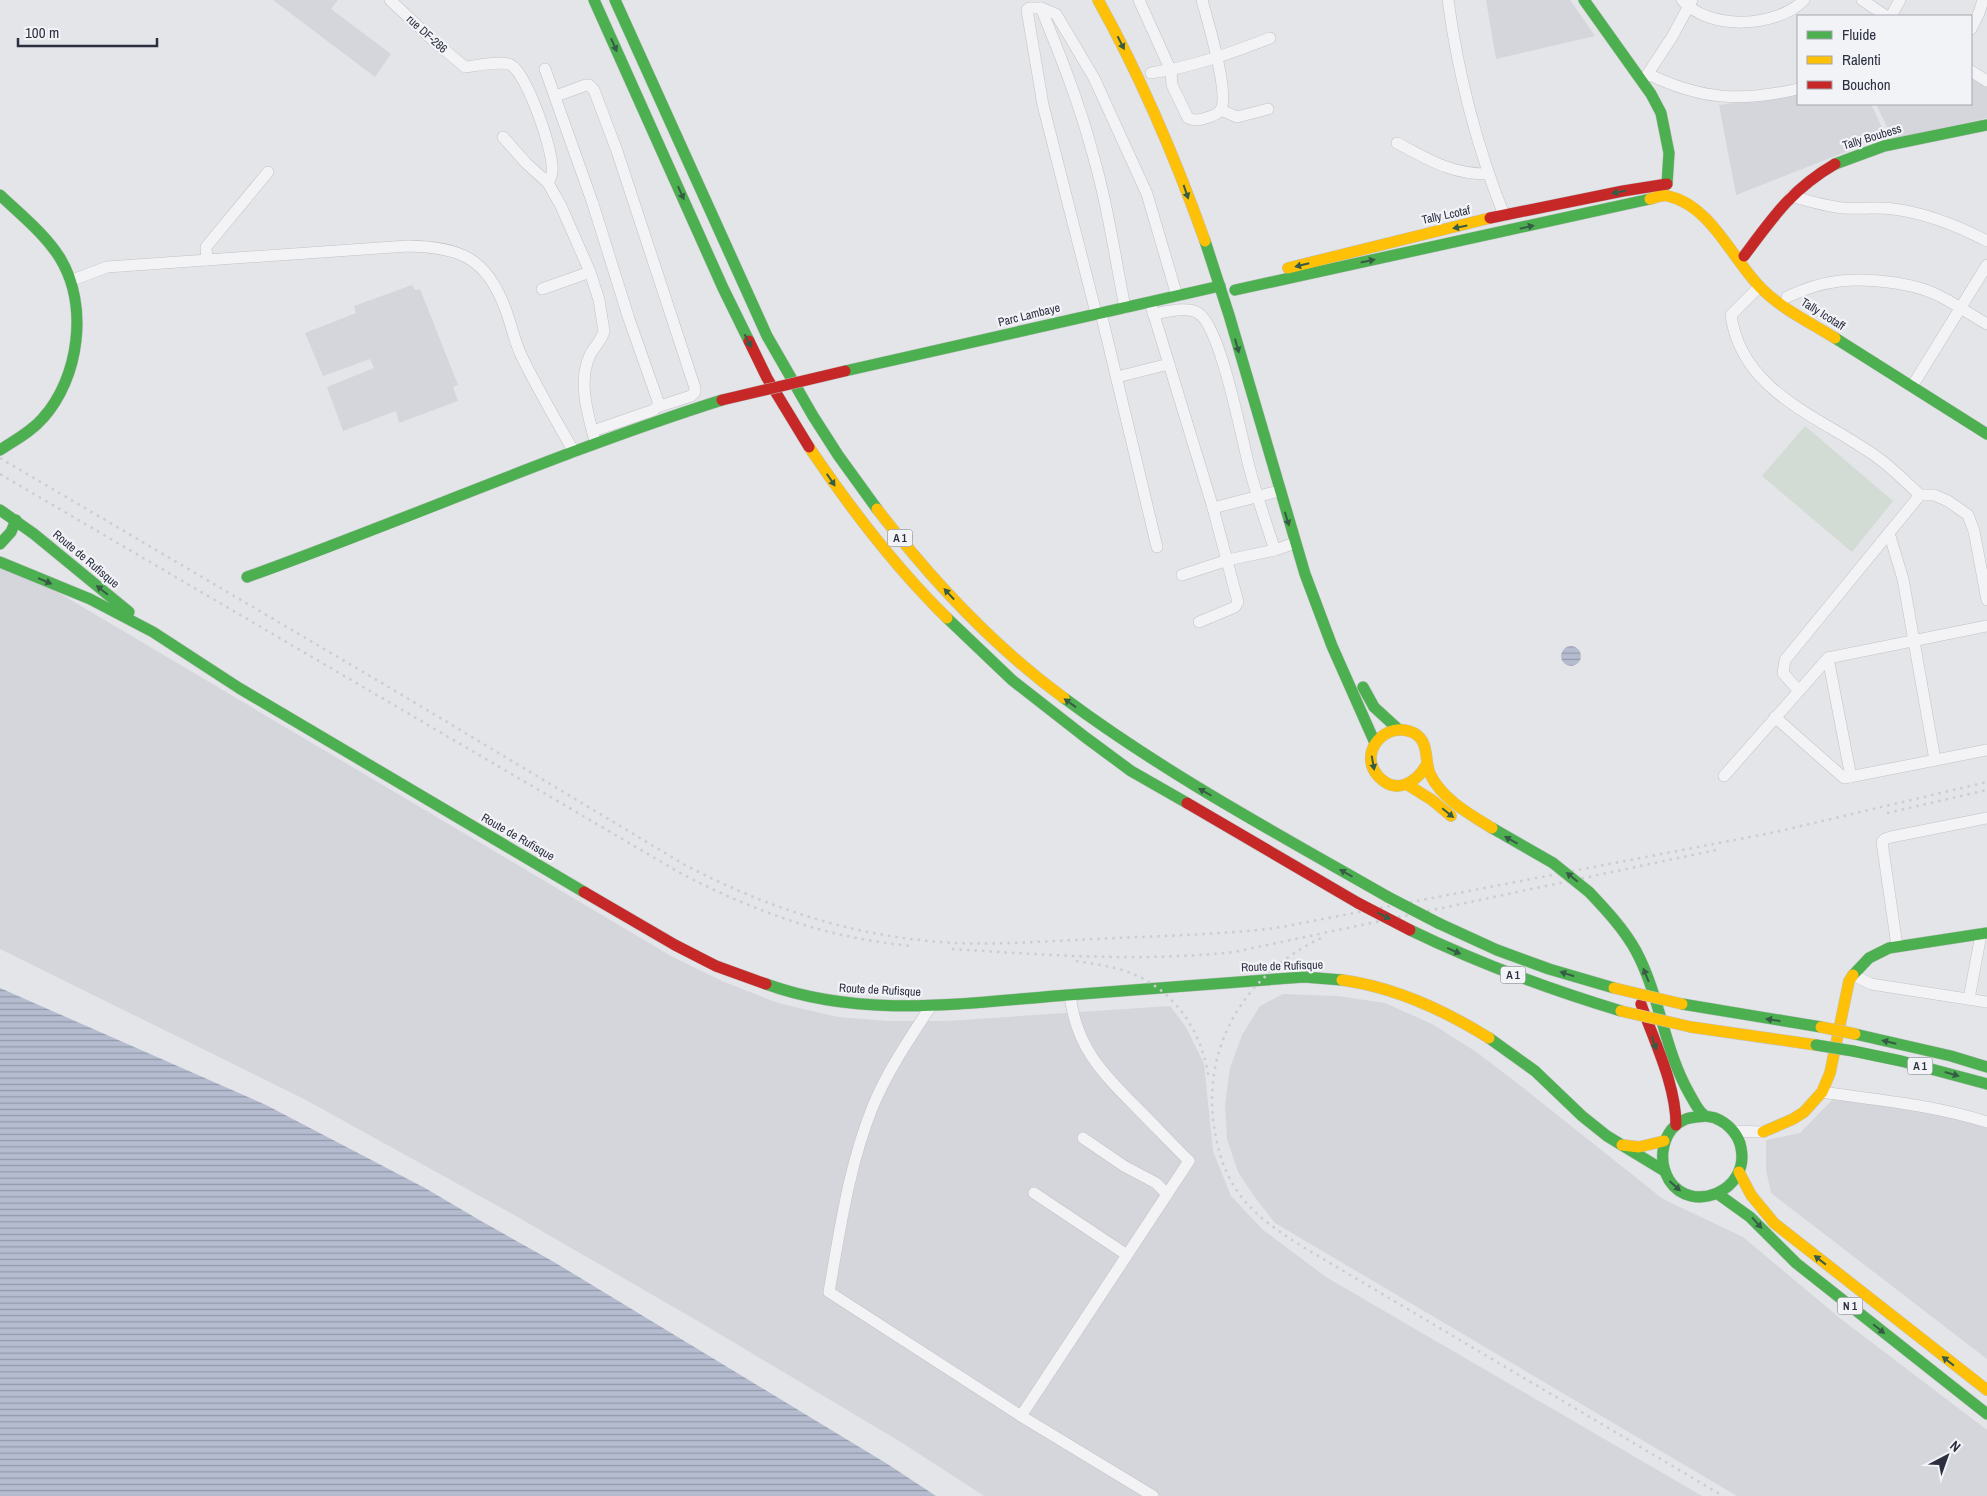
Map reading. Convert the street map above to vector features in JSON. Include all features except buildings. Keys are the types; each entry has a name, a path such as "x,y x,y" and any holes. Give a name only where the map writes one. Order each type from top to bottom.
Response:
{"main road":[{"name":"A 1","path":"594,0 726,296 767,378 799,432 838,490 881,546 937,608 1012,680 1085,737 1131,771 1358,903 1450,949 1507,973 1621,1011 1691,1027 1853,1051 1919,1065 1987,1084"},
{"name":"A 1","path":"615,0 765,333 823,434 856,483 925,568 1013,657 1052,690 1109,732 1189,783 1388,898 1438,924 1497,950 1549,969 1614,988 1682,1004 1856,1034 1987,1067"},
{"path":"1098,0 1149,98 1178,167 1220,286 1295,543 1338,661 1375,744"},
{"path":"1584,0 1645,78 1661,112 1669,153 1667,190"},
{"path":"1166,110 1217,242"},
{"name":"Tally Boubess","path":"1744,256 1791,196 1836,164 1860,154 1894,144 1987,125"},
{"name":"Tally Lcotaf","path":"1667,190 1235,290 1504,215 1623,191 1667,190"},
{"name":"Tally Icotaff","path":"1667,190 1696,202 1710,213 1765,280 1786,297 1987,425"},
{"name":"Tally Icotaff","path":"1667,190 1708,220 1720,233 1759,287 1783,305 1987,434"},
{"path":"0,195 47,241 61,259 70,281 75,301 76,317 72,367 60,394 43,418 28,432 5,447"},
{"name":"Parc Lambaye","path":"247,577 431,509 479,488 574,452 682,412 722,400 1220,286"},
{"path":"1249,343 1298,508"},
{"name":"Route de Rufisque","path":"0,510 16,520 153,632"},
{"path":"0,544 11,532 16,520"},
{"name":"Route de Rufisque","path":"0,562 90,599 153,632 239,688 675,945 738,976 819,999 845,1004 881,1006 931,1006 1304,977 1329,978 1385,989 1416,1001 1477,1030 1534,1071 1598,1129 1620,1145 1663,1170"},
{"path":"1358,676 1374,707 1398,729 1408,731 1421,740 1428,754 1428,764 1438,786 1463,809 1499,833 1566,872 1602,905 1636,951 1649,982 1686,1087 1705,1116"},
{"path":"1398,729 1382,735 1375,744 1371,758 1376,774 1390,785 1399,787 1408,785 1421,778 1428,764"},
{"path":"1408,785 1432,800 1464,825"},
{"path":"1763,1132 1794,1119 1804,1112 1822,1092 1830,1073 1849,981 1875,953 1897,946 1984,934"},
{"path":"1634,984 1673,1095 1676,1125"},
{"path":"1705,1116 1725,1123 1739,1140 1742,1151 1739,1172 1731,1186 1718,1194 1705,1197 1692,1196 1679,1191 1670,1182 1663,1170 1661,1156 1664,1141 1676,1125 1692,1117 1705,1116"},
{"path":"1620,1145 1639,1147 1664,1141"},
{"name":"N 1","path":"1739,1172 1751,1195 1774,1223 1987,1390"},
{"name":"N 1","path":"1718,1194 1748,1214 1796,1263 1987,1414"}],"street":[{"name":"rue DF-286","path":"390,0 465,67 506,63 517,70 526,84 542,126 552,160 552,172 548,183"},
{"path":"1051,0 1056,14 1094,78 1138,172 1147,194 1177,296"},
{"path":"1139,0 1171,71 1172,84 1188,118 1197,121 1216,114 1221,110 1224,100 1217,58 1202,0"},
{"path":"1448,0 1460,68 1488,174 1504,215"},
{"path":"1797,89 1765,96 1737,98 1712,96 1645,78 1687,2 1707,16 1744,22 1765,20 1784,14 1804,0"},
{"path":"1862,0 1884,15"},
{"path":"1892,15 1900,0"},
{"path":"1972,27 1983,0"},
{"path":"1056,14 1036,7 1027,10 1043,106 1116,377 1157,547"},
{"path":"1041,8 1066,70 1092,151 1110,227 1125,308"},
{"path":"1151,74 1171,71 1217,58 1270,38"},
{"path":"545,69 596,212 629,320 658,400 658,407"},
{"path":"1972,72 1987,81"},
{"path":"556,96 586,85 589,85 594,90 617,151 695,388 695,392 691,396 593,431"},
{"path":"1221,110 1237,117 1268,109"},
{"path":"503,137 526,163 548,183 561,206 590,272 604,331 603,336 590,356 584,377 587,414 596,444"},
{"path":"1397,143 1454,171 1470,174 1488,174"},
{"path":"207,260 206,247 268,172"},
{"path":"1791,196 1842,208 1893,209 1916,214 1941,220 1987,241"},
{"path":"70,281 107,267 408,246 434,246 454,251 472,260 486,272 496,286 520,353 574,452"},
{"path":"1916,380 1987,265"},
{"path":"542,289 590,272"},
{"path":"1786,297 1809,286 1833,281 1858,279 1907,285 1932,292 1987,324"},
{"path":"1759,287 1730,315 1734,336 1746,358 1773,390 1884,462 1920,495 1934,495 1948,500 1968,514 1974,531 1987,600"},
{"path":"1150,302 1228,560 1237,605 1199,622"},
{"path":"1154,314 1185,310 1195,311 1204,318 1222,356 1257,496 1276,550"},
{"path":"1116,377 1169,364"},
{"path":"1213,508 1279,490"},
{"path":"1798,690 1783,673 1784,660 1920,495"},
{"path":"1889,534 1903,579 1935,760"},
{"path":"1182,575 1228,560 1276,550 1295,543"},
{"path":"1724,776 1828,658 1987,626"},
{"path":"1828,658 1851,777"},
{"path":"1775,717 1844,778 1987,750"},
{"path":"1897,946 1882,842 1890,837 1987,818"},
{"path":"1969,999 1984,934"},
{"path":"1853,975 1871,984 1987,1002"},
{"path":"1021,1416 1190,1161 1098,1068 1082,1040 1071,1007 1070,994"},
{"path":"931,1006 906,1044 878,1096 855,1155 840,1224 829,1292 1021,1416 1153,1496"},
{"path":"1822,1092 1937,1109 1964,1114 1987,1122"},
{"path":"1733,1131 1763,1132"},
{"path":"1742,1151 1763,1132"},
{"path":"1083,1138 1124,1166 1156,1183 1168,1194"},
{"path":"1034,1192 1127,1255"}],"shaded area":[{"path":"273,0 338,0 331,9 391,54 375,77"},
{"path":"1486,0 1570,0 1595,36 1496,59"},
{"path":"1972,75 1987,84 1987,118 1893,139 1876,105 1972,105"},
{"path":"1797,93 1797,105 1871,105 1886,136 1736,195 1719,105"},
{"path":"412,285 415,290 420,289 458,385 453,387 458,401 399,423 396,411 343,431 327,387 374,368 370,359 323,376 305,333 356,313 354,306"},
{"path":"1805,426 1893,501 1852,552 1762,476"},
{"path":"0,558 671,956 722,981 778,1003 838,1017 887,1021 947,1021 1170,1006 1186,1027 1204,1064 1213,1151 1231,1196 1262,1229 1326,1277 1702,1496 984,1496 904,1444 703,1324 514,1215 304,1099 0,949"},
{"path":"1283,994 1338,996 1385,1003 1432,1024 1475,1051 1663,1199 1743,1237 1841,1319 1987,1430 1987,1496 1737,1496 1275,1223 1238,1172 1227,1139 1225,1105 1230,1068 1242,1035 1260,1006"},
{"path":"1838,1094 1987,1125 1987,1359 1771,1193 1766,1170 1766,1140 1800,1133"}],"water":[{"path":"1571,646 1578,649 1581,656 1578,663 1571,666 1564,663 1561,656 1564,649"},
{"path":"0,988 266,1105 425,1188 554,1262 889,1465 936,1496 0,1496"}],"railway":[{"path":"0,458 392,689 685,865 746,894 777,906 808,917 873,933 940,942 998,943 1208,934 1276,928 1776,832 1987,782"},
{"path":"0,474 682,874 738,901 794,922 851,937 912,946"},
{"path":"1887,813 1987,790"},
{"path":"952,949 1128,957 1164,957 1234,952 1716,850"},
{"path":"1321,938 1295,953 1253,989 1237,1011 1225,1035 1216,1061 1212,1089 1213,1119 1217,1143 1227,1173 1238,1192 1262,1218 1303,1247 1723,1496"},
{"path":"1076,961 1115,968 1134,974 1151,983 1166,995 1190,1024 1199,1042 1209,1080"}],"traffic: fast":[{"path":"594,0 723,288 749,341"},
{"path":"615,0 767,336 813,416 838,455 877,509"},
{"path":"1584,0 1651,94 1661,113 1669,153 1667,184"},
{"path":"1835,164 1884,146 1987,125"},
{"path":"0,195 40,233 60,258 69,277 75,298 77,319 76,341 72,362 65,383 55,402 33,428 0,450"},
{"path":"1235,290 1650,199"},
{"path":"1205,241 1229,315 1305,574 1332,646 1375,743"},
{"path":"845,371 1220,286"},
{"path":"1835,338 1987,434"},
{"path":"247,577 602,441 722,400"},
{"path":"0,510 34,534 129,612"},
{"path":"0,544 11,532 16,520"},
{"path":"0,562 90,599 153,632 239,688 584,892"},
{"path":"947,618 1012,680 1085,737 1131,771 1187,803"},
{"path":"1363,687 1374,707 1398,729"},
{"path":"1064,698 1182,778 1388,897"},
{"path":"1492,828 1553,863"},
{"path":"1553,863 1589,892"},
{"path":"1589,892 1620,927 1636,951 1651,986 1674,1059 1696,1105 1704,1115 1720,1120 1728,1126 1740,1143 1741,1163 1737,1176 1728,1186 1717,1193 1704,1197 1691,1196 1679,1190 1669,1180 1663,1163 1664,1145 1667,1137 1678,1124 1688,1118 1705,1116"},
{"path":"1388,897 1438,923"},
{"path":"1438,923 1497,950 1549,969 1614,988"},
{"path":"1410,930 1514,975 1621,1011"},
{"path":"1853,975 1869,958 1889,948 1987,933"},
{"path":"766,984 801,995 837,1001 909,1006 945,1005 1304,977 1342,980"},
{"path":"1682,1004 1821,1027"},
{"path":"1855,1034 1951,1056 1987,1067"},
{"path":"1489,1038 1535,1071 1582,1116 1607,1136 1663,1170"},
{"path":"1816,1045 1853,1051"},
{"path":"1853,1051 1901,1061 1987,1084"},
{"path":"1718,1194 1750,1217 1796,1263 1987,1414"}],"traffic: slow":[{"path":"1098,0 1129,58 1156,118 1182,179 1205,241"},
{"path":"1650,199 1668,196 1683,201 1697,210 1720,235 1762,289 1788,309 1835,338"},
{"path":"1288,268 1490,218"},
{"path":"809,447 891,558 947,618"},
{"path":"877,509 897,535 964,610 1012,656 1064,698"},
{"path":"1427,764 1423,771 1412,781 1399,786 1385,782 1378,776 1372,767 1371,758 1373,749 1385,734 1404,730 1414,733 1425,746 1428,769 1435,783 1457,805 1492,828"},
{"path":"1408,785 1432,800 1451,816"},
{"path":"1763,1132 1804,1112 1822,1092 1830,1073 1849,981 1853,975"},
{"path":"1342,980 1381,988 1418,1001 1454,1018 1489,1038"},
{"path":"1614,988 1682,1004"},
{"path":"1621,1011 1691,1027"},
{"path":"1691,1027 1816,1045"},
{"path":"1821,1027 1855,1034"},
{"path":"1622,1145 1639,1147 1664,1141"},
{"path":"1739,1172 1751,1195 1774,1223 1987,1390"}],"traffic: jam":[{"path":"1744,256 1784,205 1807,183 1835,164"},
{"path":"1490,218 1667,184"},
{"path":"749,341 767,378 809,447"},
{"path":"722,400 845,371"},
{"path":"1187,803 1358,903"},
{"path":"584,892 675,945 716,966 766,984"},
{"path":"1358,903 1410,930"},
{"path":"1641,1004 1668,1079 1675,1110 1676,1125"}]}
